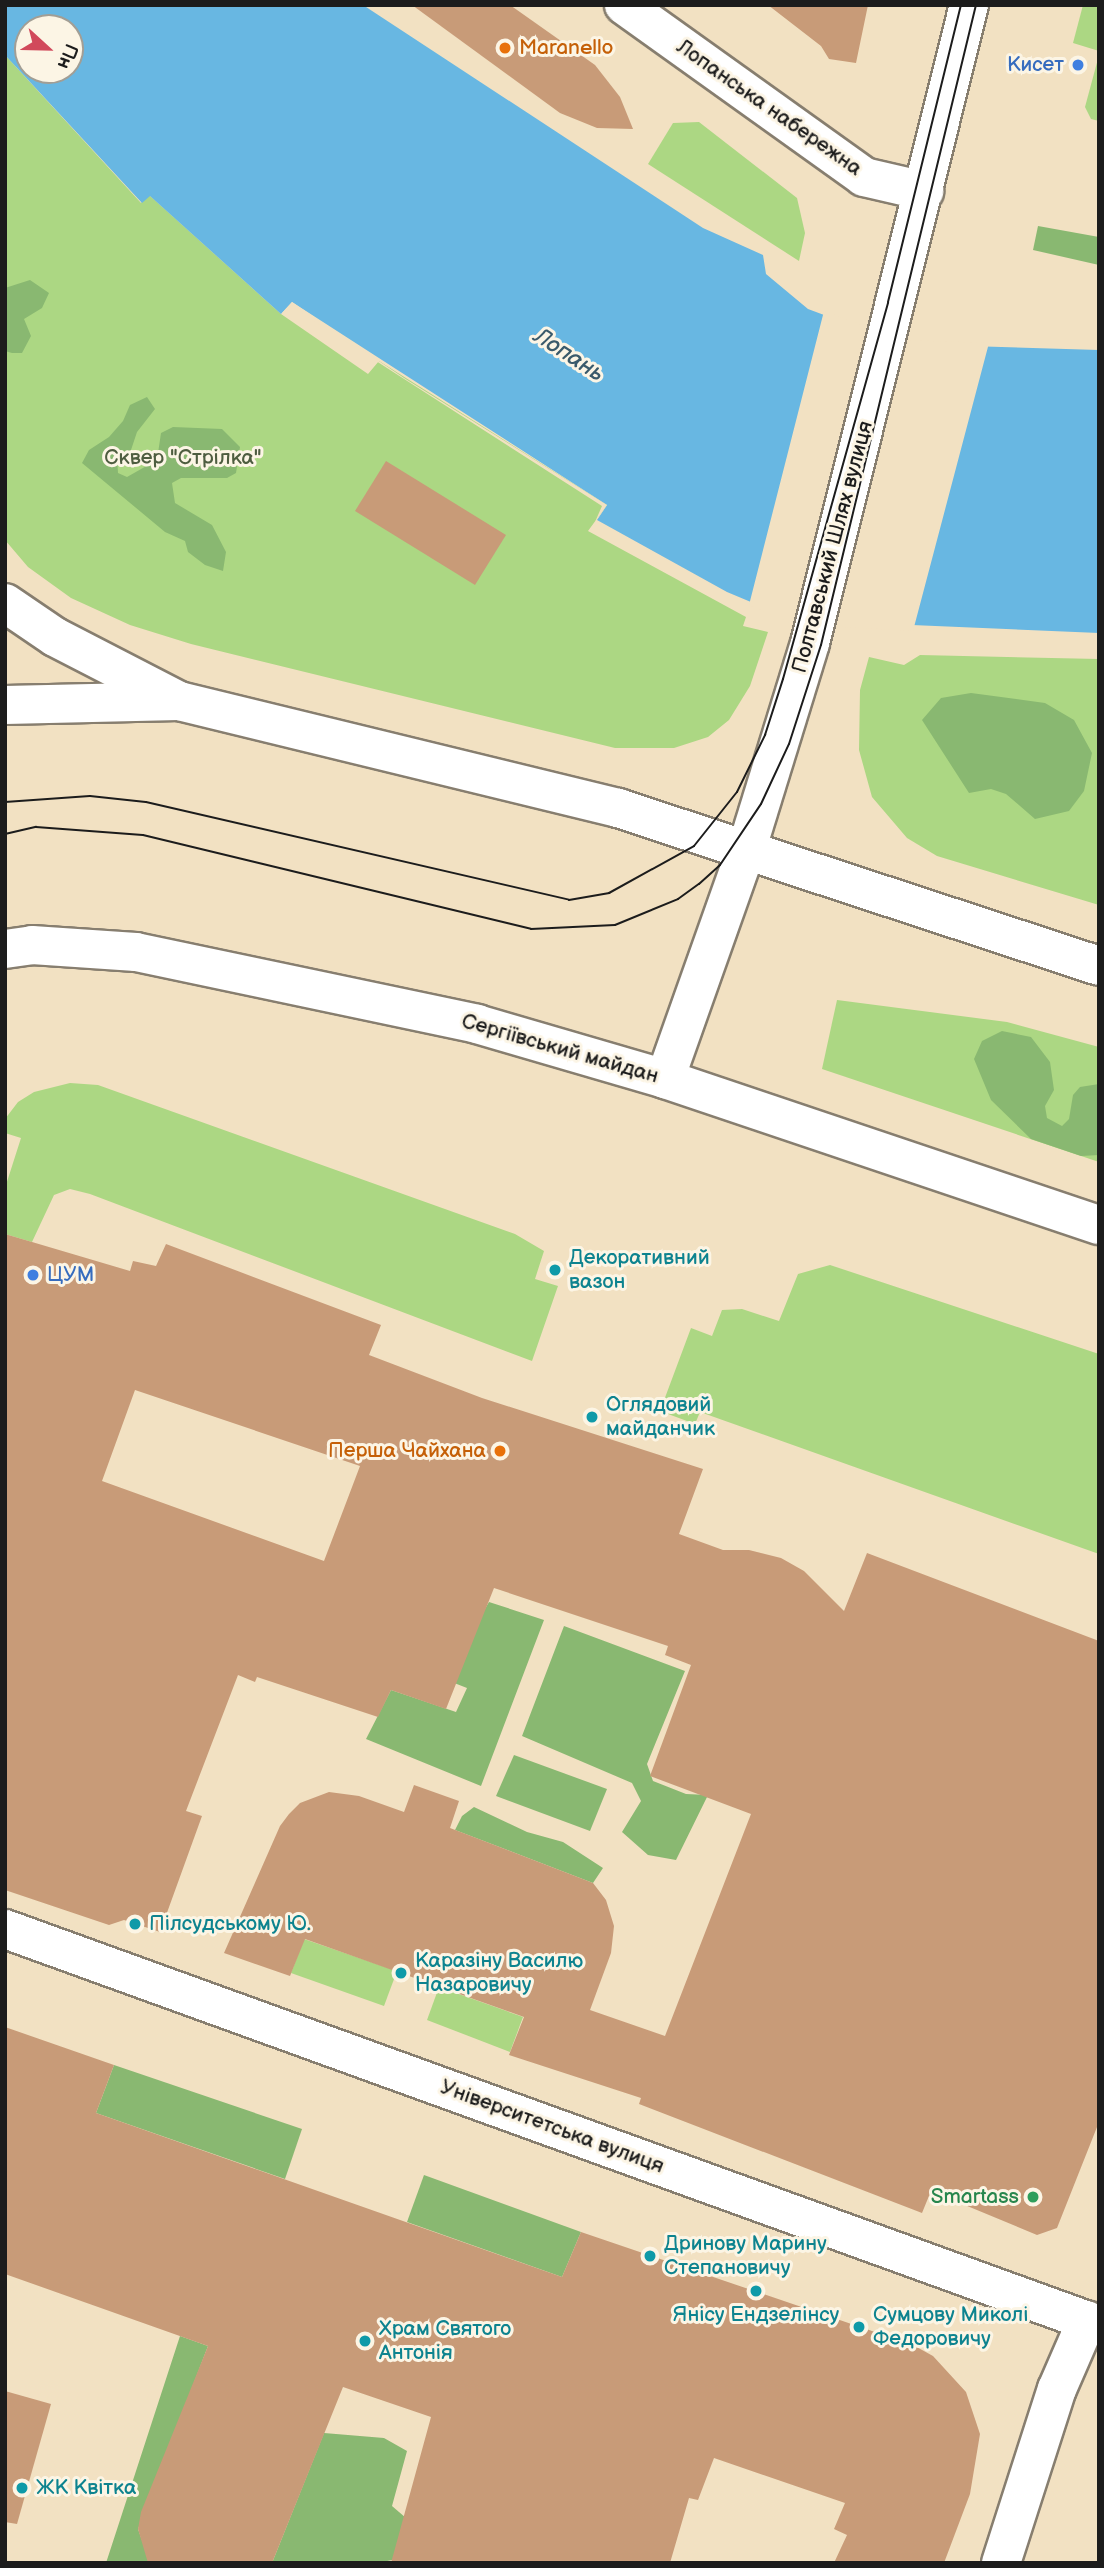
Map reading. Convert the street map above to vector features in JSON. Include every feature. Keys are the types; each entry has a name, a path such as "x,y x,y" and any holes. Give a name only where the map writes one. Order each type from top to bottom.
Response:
{"main road":[{"name":"Лопанська набережна","path":"624,5 864,177 924,191"},
{"name":"Полтавський Шлях вулиця","path":"665,1079 747,848 810,643 969,5"},
{"path":"5,603 55,636 179,701 618,808 1099,965"},
{"path":"5,705 179,701"},
{"name":"Сергіївський майдан","path":"5,949 32,945 136,952 477,1024 665,1079 1099,1225"},
{"name":"Університетська вулиця","path":"5,1929 1093,2323"},
{"path":"1001,2563 1058,2389 1093,2323"}],"green space":[{"path":"1083,5 1099,5 1099,51 1073,43"},
{"name":"Сквер \"Стрілка\"","path":"5,55 14,65 14,84 32,84 141,203 149,195 281,314 368,374 379,361 607,505 588,531 746,617 743,626 768,632 750,686 729,720 708,737 674,748 615,748 191,644 130,625 71,598 28,567 5,540"},
{"path":"1099,55 1099,121 1091,119 1085,107"},
{"path":"699,122 797,198 805,233 799,261 648,164 673,123"},
{"path":"1038,226 1099,237 1099,265 1033,250"},
{"path":"30,280 49,293 42,308 24,319 31,336 22,353 5,351 5,288"},
{"path":"147,397 155,409 137,432 130,453 117,456 118,473 127,477 157,460 161,433 173,427 222,429 240,447 236,473 227,478 181,478 172,483 175,503 212,525 226,552 223,571 205,565 188,552 185,541 165,532 82,463 89,450 109,437 123,421 130,405"},
{"path":"920,655 1099,659 1099,905 937,856 907,838 872,797 859,750 860,690 869,657 904,665"},
{"path":"971,693 1045,703 1074,720 1092,753 1084,791 1069,811 1035,819 1006,794 991,789 969,793 922,720 941,698"},
{"path":"837,1000 1007,1022 1099,1047 1099,1162 822,1069"},
{"path":"1002,1031 1031,1037 1050,1062 1054,1090 1045,1106 1047,1118 1062,1126 1069,1119 1073,1095 1080,1087 1099,1084 1099,1155 1081,1156 1031,1139 991,1100 974,1059 982,1041"},
{"path":"70,1083 98,1085 515,1234 544,1251 535,1279 558,1286 532,1361 90,1194 70,1189 54,1195 32,1242 5,1234 5,1188 21,1138 5,1133 5,1119 18,1102 34,1092"},
{"path":"830,1265 1099,1354 1099,1554 700,1412 695,1424 660,1411 691,1328 712,1336 722,1310 742,1309 779,1321 798,1274"},
{"path":"489,1602 544,1620 481,1786 366,1739 391,1690 456,1712 467,1688 444,1679"},
{"path":"564,1626 685,1671 647,1764 653,1781 686,1794 708,1795 676,1860 648,1855 622,1832 641,1801 632,1783 522,1736"},
{"path":"514,1755 607,1789 590,1831 496,1796"},
{"path":"474,1807 527,1832 563,1842 603,1868 593,1883 455,1830 462,1816"},
{"path":"304,1939 397,1971 384,2006 291,1973"},
{"path":"439,1987 523,2017 510,2052 427,2020"},
{"path":"114,2065 302,2129 285,2179 96,2113"},
{"path":"424,2175 581,2232 562,2277 407,2222"},
{"path":"180,2336 208,2346 138,2529 150,2563 106,2563"},
{"path":"324,2433 384,2438 407,2451 392,2506 406,2518 423,2554 377,2563 272,2563"}],"water":[{"name":"Лопань","path":"5,5 363,5 703,228 763,255 766,274 808,309 902,344 1099,350 1099,633 794,620 727,592 597,520 607,505 292,302 281,314 150,196 142,203 32,84 84,84 84,14 14,14 14,65 5,55"}],"pier":[{"path":"292,302 404,378 607,505 595,522 602,506 292,307 281,314"},
{"path":"824,311 903,340 989,343 913,631 793,624 749,605"}],"building":[{"path":"412,5 510,5 595,65 620,97 633,129 597,128 560,113"},
{"path":"768,5 868,5 856,63 829,59 821,46"},
{"path":"386,461 506,535 475,585 355,511"},
{"path":"5,1234 130,1271 133,1261 156,1266 166,1244 381,1325 369,1355 482,1398 703,1469 679,1534 723,1550 749,1550 781,1558 804,1571 844,1611 867,1553 1099,1641 1099,2122 1057,2228 1037,2235 931,2191 922,2213 639,2104 641,2098 509,2055 524,2017 305,1939 290,1976 224,1953 280,1826 300,1803 329,1792 359,1796 404,1812 414,1785 459,1801 450,1828 593,1883 606,1900 614,1926 611,1953 590,2010 665,2036 751,1814 650,1776 691,1665 665,1655 668,1646 494,1588 446,1709 391,1690 378,1717 257,1677 255,1682 238,1675 186,1811 202,1816 160,1932 124,1920 109,1925 5,1890","holes":["135,1390 360,1466 324,1561 102,1481"]},
{"path":"5,2027 114,2065 96,2113 562,2277 581,2232 913,2345 933,2356 966,2392 980,2434 970,2494 944,2563 834,2563 847,2535 834,2529 845,2503 714,2458 698,2500 689,2498 670,2563 391,2563 431,2417 343,2387 272,2563 148,2563 138,2529 141,2512 208,2346 5,2274"},
{"name":"ЖК Квітка","path":"5,2391 51,2404 17,2524 5,2522"}],"tram line":[{"path":"5,802 90,796 146,802 569,900 609,893 694,846 737,792 765,735 783,679 888,302 961,5"},
{"path":"5,834 36,827 143,835 531,929 615,925 678,899 699,884 720,865 761,804 789,744 821,645 976,5"}],"place":[{"name":"Maranello","path":"505,48"},
{"name":"Кисет","path":"1078,65"},
{"name":"Декоративний вазон","path":"555,1270"},
{"name":"ЦУМ","path":"33,1275"},
{"name":"Оглядовий майданчик","path":"592,1417"},
{"name":"Перша Чайхана","path":"500,1451"},
{"name":"Пілсудському Ю.","path":"135,1924"},
{"name":"Каразіну Василю Назаровичу","path":"401,1973"},
{"name":"Smartass","path":"1033,2197"},
{"name":"Дринову Марину Степановичу","path":"650,2256"},
{"name":"Янісу Ендзелінсу","path":"756,2291"},
{"name":"Сумцову Миколі Федоровичу","path":"859,2327"},
{"name":"Храм Святого Антонія","path":"365,2341"},
{"name":"ЖК Квітка","path":"22,2488"}]}
